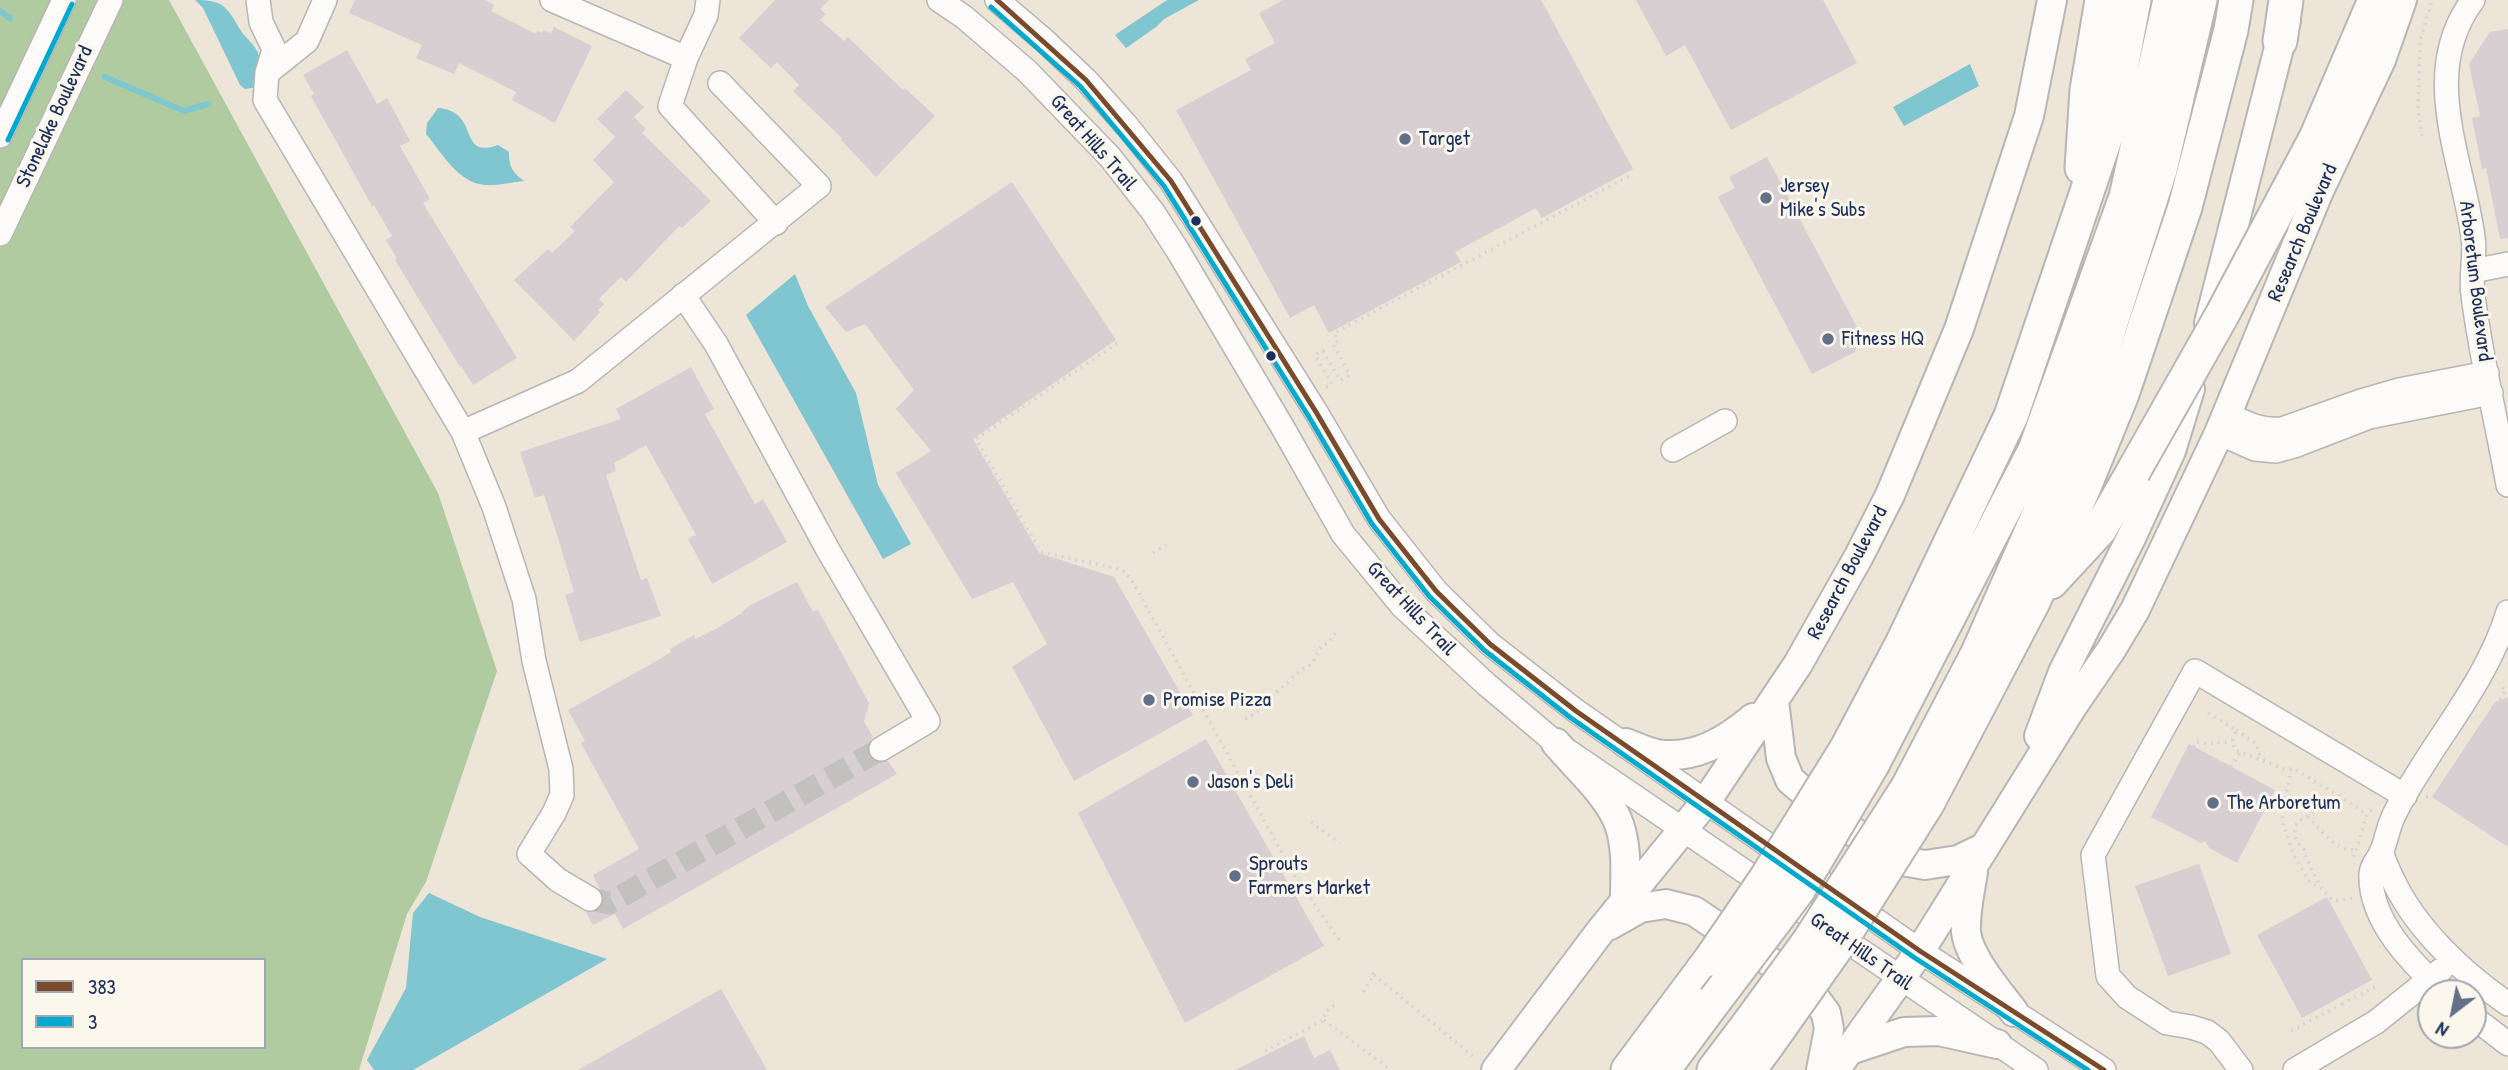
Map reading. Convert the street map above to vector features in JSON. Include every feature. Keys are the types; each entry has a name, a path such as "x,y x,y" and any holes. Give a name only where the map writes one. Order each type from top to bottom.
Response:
{"highway":[{"path":"2077,222 2088,90 2102,0"},
{"path":"1860,755 1901,646 2011,416 2110,121 2134,0"},
{"path":"1663,1070 1767,877 1860,755 2035,450 2126,197 2170,0"},
{"path":"1918,795 2077,428 2160,170 2200,0"},
{"path":"1714,1070 1755,1046 1838,945 1918,795 2033,602 2094,464 2143,332 2185,207 2231,30 2236,0"},
{"path":"2280,41 2286,0"},
{"path":"2033,602 2100,529 2133,472 2222,315 2316,138 2375,0"},
{"path":"1628,1070 1703,994"}],"main road":[{"name":"Research Boulevard","path":"1487,1065 1707,800 1798,664 1866,544 1890,495 1959,329 2029,116 2052,0"},
{"name":"Research Boulevard","path":"2017,794 2063,672 2131,538 2171,451 2208,330 2292,0"},
{"name":"Research Boulevard","path":"1843,1060 1920,951 2135,610 2223,423 2319,191 2381,60 2402,0"},
{"path":"1626,743 1658,754 1684,754 1709,747 1729,738 1774,701"},
{"path":"1774,701 1782,758 1790,780 1845,827 1896,860 1925,865 1979,855 1966,933 1987,975 2014,1012"},
{"path":"1556,743 1602,796 1617,820 1624,847 1625,900"},
{"path":"1602,929 1640,908 1666,904 1694,911 1806,986 1826,1013 1829,1029 1822,1070"},
{"path":"1843,1060 1904,1032 1939,1031 1997,1044"}],"street":[{"name":"Stonelake Boulevard","path":"0,136 64,0"},
{"name":"Stonelake Boulevard","path":"0,234 111,0"},
{"path":"258,0 261,22 275,49 267,74 265,100 463,432 494,507 524,599 534,662 561,769 562,795 529,853 558,880 590,899"},
{"path":"267,74 307,41 325,0"},
{"path":"552,0 686,58"},
{"name":"Great Hills Trail","path":"939,0 964,17 1027,71 1110,157 1153,212 1283,428 1343,534 1402,606 1469,669 1556,743 2036,1070"},
{"name":"Great Hills Trail","path":"997,0 1086,80 1171,181 1379,519 1436,591 1490,644 1576,711 1626,743 1920,951 2104,1070"},
{"name":"Arboretum Boulevard","path":"2473,0 2460,18 2451,38 2445,81 2447,104 2474,239 2472,294 2508,485"},
{"path":"712,5 686,58 670,106 776,223"},
{"path":"463,432 578,381 819,186 720,83"},
{"path":"2473,271 2508,264"},
{"path":"683,295 716,344 828,550 928,721 881,749"},
{"path":"2223,423 2255,449 2276,450 2294,446 2369,417 2489,383"},
{"path":"1283,428 1315,412"},
{"path":"1672,450 1725,421"},
{"path":"2429,979 2407,957 2388,929 2374,896 2371,872 2395,812 2414,796 2496,647 2508,612"},
{"path":"2241,1070 2219,1041 2207,1032 2167,1023 2127,997 2108,976 2092,855 2195,671 2414,796"},
{"path":"2381,852 2394,883 2413,912 2454,958 2508,1004"},
{"path":"2442,979 2454,958"},
{"path":"2295,1070 2417,999"},
{"path":"2487,1028 2508,1044"}],"path":[{"path":"2423,136 2418,109 2420,41 2432,0"},
{"path":"1326,387 1332,384 1315,355 1323,351 1340,380 1350,375 1334,344 1338,341 1334,333 1633,174"},
{"path":"1117,343 976,439 1041,552 1123,570 1134,584 1293,873 1340,941"},
{"path":"1153,553 1166,545"},
{"path":"1245,719 1262,709 1269,699 1301,670 1312,664 1322,645 1328,643 1337,631"},
{"path":"2414,796 2437,796 2507,690 2496,683"},
{"path":"2207,713 2257,744 2258,753 2267,762"},
{"path":"2236,730 2232,741 2235,750 2291,769 2367,814"},
{"path":"2194,747 2195,742 2209,744 2232,741"},
{"path":"2231,766 2240,752"},
{"path":"2291,769 2288,788 2281,803 2283,824 2294,856 2309,881 2326,892"},
{"path":"2344,799 2298,821 2294,829 2297,843 2304,850 2313,874 2335,901 2353,898 2353,886"},
{"path":"2353,863 2354,850 2367,814 2380,805"},
{"path":"2308,816 2335,844 2344,850 2354,850"},
{"path":"1311,822 1340,844"},
{"path":"1363,992 1373,974 1487,1065"},
{"path":"2291,1031 2375,986"},
{"path":"1324,1020 1325,1012 1335,1005"},
{"path":"1265,1051 1324,1020"},
{"path":"1324,1020 1391,1070"}],"green space":[{"path":"0,0 169,0 438,493 497,671 426,882 407,914 359,1070 0,1070"}],"water":[{"path":"195,0 212,1 224,6 255,47 260,70 258,87 245,89 240,85 203,8"},
{"path":"1167,0 1199,0 1164,19 1126,48 1115,35"},
{"path":"1970,64 1979,86 1904,126 1893,107"},
{"path":"438,108 451,111 460,117 477,146 485,148 498,145 509,152 512,169 524,181 485,185 475,183 459,173 426,134 427,123"},
{"path":"795,274 808,306 856,393 878,485 911,544 883,559 746,315"},
{"path":"429,893 480,917 607,959 413,1070 374,1070 367,1060 406,988 413,913"}],"building":[{"path":"355,0 485,0 494,5 491,11 536,34 537,31 543,33 544,30 551,34 554,27 592,46 555,123 512,100 516,92 459,63 454,74 416,58 422,45 349,13"},
{"path":"775,0 829,0 820,9 826,14 820,20 844,41 848,37 903,90 905,88 935,116 876,177 842,138 793,91 799,85 777,62 771,68 739,38"},
{"name":"Target","path":"1283,0 1541,0 1633,169 1542,218 1536,208 1455,252 1461,262 1329,333 1314,305 1290,318 1176,110 1251,70 1245,59 1275,43 1259,13"},
{"path":"1636,0 1823,0 1857,63 1731,130 1685,45 1666,56"},
{"path":"2508,29 2508,238 2500,239 2486,168 2482,169 2472,118 2480,116 2469,64 2490,32"},
{"path":"347,50 377,104 387,98 410,141 400,146 430,199 423,203 517,358 473,385 395,260 397,259 386,240 392,236 374,205 372,206 311,96 314,94 303,75"},
{"path":"626,90 644,107 634,117 646,129 642,133 711,201 682,228 679,226 626,282 621,277 599,299 604,304 598,310 600,312 574,341 514,280 548,249 552,253 575,231 570,227 614,182 593,160 615,137 597,119"},
{"path":"1767,157 1860,333 1855,352 1812,374 1718,197 1735,188 1729,177"},
{"path":"1012,182 1116,340 973,439 1039,553 1114,577 1193,715 1074,781 1012,667 1047,644 1013,582 972,599 896,473 931,451 896,409 914,390 865,324 846,332 825,307"},
{"path":"691,367 714,409 705,414 755,504 763,499 787,542 712,584 688,539 696,535 646,445 614,463 616,471 606,475 641,580 647,578 661,616 580,642 565,595 574,592 558,538 544,495 535,498 520,452 621,419 616,409"},
{"path":"797,582 813,612 818,610 869,703 864,722 873,737 869,743 869,756 875,761 888,761 897,774 623,929 615,914 593,925 586,912 597,911 604,898 593,875 639,849 581,743 585,741 568,710 653,663 694,635 695,639 714,630 749,606"},
{"path":"2508,697 2508,847 2432,797 2495,702"},
{"path":"1206,739 1324,946 1185,1023 1078,813"},
{"name":"The Arboretum","path":"2189,744 2275,790 2237,863 2209,848 2205,841 2201,843 2151,817"},
{"path":"2199,864 2231,954 2168,976 2135,886"},
{"path":"2327,897 2372,980 2302,1018 2257,935"},
{"path":"721,989 767,1070 578,1070"},
{"path":"1304,1036 1314,1058 1330,1050 1340,1070 1235,1070"}],"waterway":[{"path":"0,11 10,18"},
{"path":"105,77 184,111 208,104"}],"tunnel":[{"path":"590,899 609,903 881,749"}],"transit line":[{"name":"383","path":"997,0 1086,80 1171,181 1316,412 1379,519 1436,591 1490,644 1576,711 1920,951 2104,1070"},
{"name":"3","path":"8,140 72,4"},
{"name":"3","path":"991,7 1080,86 1164,186 1309,417 1372,524 1429,596 1484,650 1571,718 1915,958 2088,1070"}],"place":[{"name":"Target","path":"1405,139"},
{"name":"Jersey Mike's Subs","path":"1766,198"},
{"name":"Fitness HQ","path":"1828,339"},
{"name":"Promise Pizza","path":"1149,700"},
{"name":"Jason's Deli","path":"1193,782"},
{"name":"The Arboretum","path":"2213,803"},
{"name":"Sprouts Farmers Market","path":"1235,876"}]}
